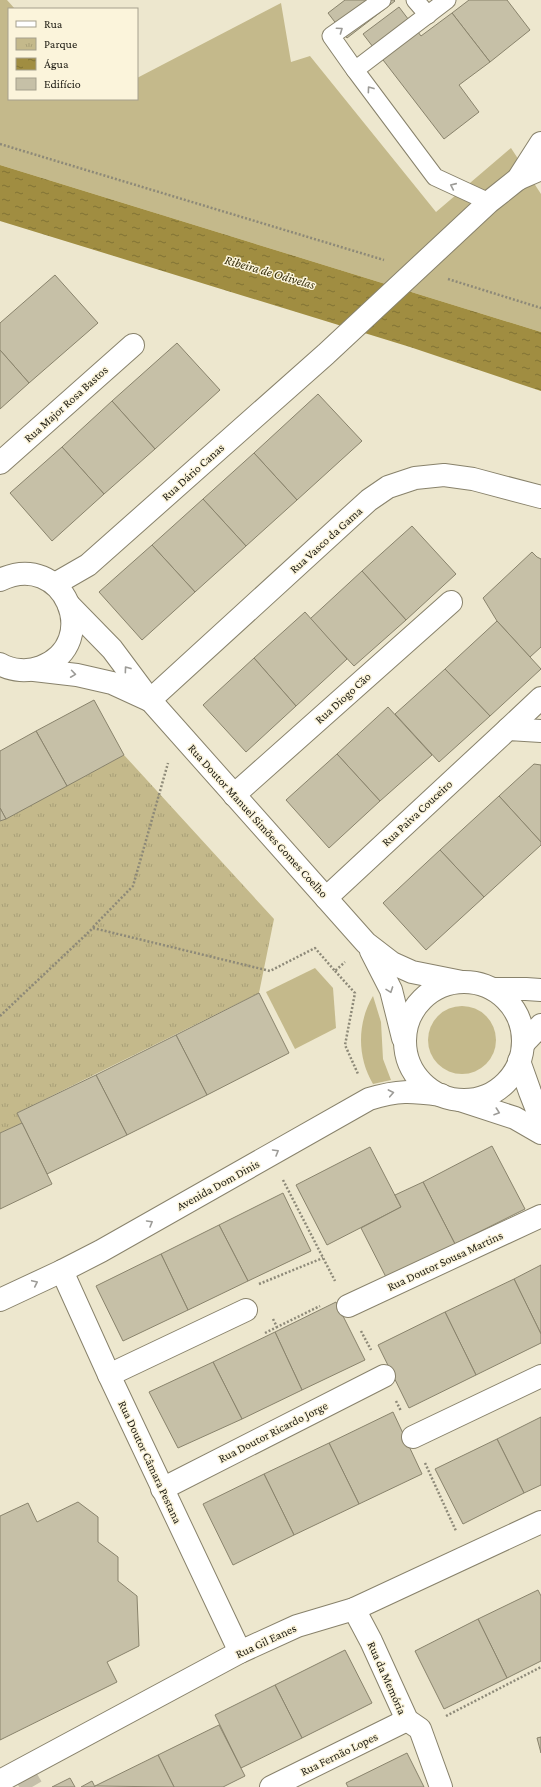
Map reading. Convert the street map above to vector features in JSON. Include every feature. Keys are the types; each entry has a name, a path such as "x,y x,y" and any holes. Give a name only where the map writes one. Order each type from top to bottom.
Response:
{"street":[{"path":"518,179 541,143"},
{"path":"518,179 541,169"},
{"name":"Rua Dário Canas","path":"55,584 88,566 326,354 489,202 518,179"},
{"name":"Rua Major Rosa Bastos","path":"0,464 133,345"},
{"name":"Rua Vasco da Gama","path":"150,700 369,500 388,488 415,478 444,475 473,478 541,497"},
{"path":"0,580 10,576 24,574 38,576 55,584"},
{"name":"Rua Doutor Manuel Simões Gomes Coelho","path":"55,584 70,605 112,649 150,700 366,943 392,963 412,972 462,982"},
{"name":"Rua Diogo Cão","path":"234,795 451,602"},
{"path":"13,668 48,665 59,656 67,645 72,631 73,618 70,605"},
{"name":"Rua Doutor Manuel Simões Gomes Coelho","path":"13,668 77,675 112,683 150,700"},
{"name":"Rua Paiva Couceiro","path":"326,898 541,698"},
{"path":"508,728 541,731"},
{"name":"Rua Doutor Manuel Simões Gomes Coelho","path":"366,943 391,990 406,1052"},
{"path":"541,990 493,989 478,984 462,982 446,984 431,991 418,1003 409,1018 405,1035 406,1052 412,1069 424,1085 450,1097 515,1118 541,1133"},
{"path":"493,989 506,999 516,1012 522,1028 521,1053 530,1092 541,1120"},
{"path":"450,1097 480,1098 497,1090 512,1076 521,1053 541,1025"},
{"name":"Avenida Dom Dinis","path":"0,1300 62,1271 369,1099 390,1092 406,1091 450,1097"},
{"name":"Rua Doutor Sousa Martins","path":"348,1306 541,1216"},
{"name":"Rua Doutor Câmara Pestana","path":"62,1271 162,1489 240,1652"},
{"path":"109,1375 246,1310"},
{"name":"Rua Doutor Ricardo Jorge","path":"162,1489 384,1376"},
{"path":"413,1437 541,1376"},
{"name":"Rua Gil Eanes","path":"0,1781 240,1652 297,1626 354,1609 541,1522"},
{"name":"Rua da Memória","path":"354,1609 413,1725 441,1787"},
{"name":"Rua Fernão Lopes","path":"270,1787 413,1725"}],"lane":[{"path":"382,0 331,36 435,178 489,202"},
{"path":"415,0 428,15"},
{"path":"355,70 447,0"}],"path":[{"path":"0,144 411,274 541,308"},
{"path":"0,1016 93,928 133,886 178,730"},
{"path":"93,928 270,971 315,948 355,993 345,1045 369,1099"},
{"path":"336,971 366,943"},
{"path":"270,1155 372,1353"},
{"path":"255,1286 323,1258"},
{"path":"274,1320 277,1327 324,1304"},
{"path":"413,1725 541,1667"}],"green space":[{"path":"0,0 7,0 14,8 8,8 8,100 138,100 138,77 281,3 291,62 310,56 436,212 511,148 541,194 541,332 0,165"},
{"path":"124,755 274,919 259,993 17,1113 22,1123 0,1133 0,821"},
{"path":"315,968 333,988 336,1028 295,1049 266,992"},
{"path":"373,996 381,1022 383,1059 391,1080 373,1084 364,1063 361,1040 364,1017"},
{"path":"462,1006 475,1009 486,1016 493,1027 496,1040 493,1053 486,1064 475,1071 462,1074 449,1071 438,1064 431,1053 428,1040 431,1027 438,1016 449,1009"}],"water":[{"name":"Ribeira de Odivelas","path":"0,165 541,332 541,391 410,347 0,221"}],"building":[{"path":"345,0 395,1 347,38 328,13"},
{"path":"469,0 507,0 530,30 490,62 452,13"},
{"path":"399,7 421,36 452,13 490,62 459,85 479,112 444,139 363,34"},
{"path":"55,275 98,323 29,383 0,350 0,323"},
{"path":"177,343 220,390 155,449 112,401"},
{"path":"0,350 29,383 0,409"},
{"path":"318,394 362,441 297,500 254,453"},
{"path":"112,401 155,449 104,494 62,447"},
{"path":"62,447 104,494 52,541 10,493"},
{"path":"254,453 297,500 246,546 203,499"},
{"path":"203,499 246,546 195,592 152,545"},
{"path":"412,526 456,574 406,620 362,571"},
{"path":"152,545 195,592 142,640 99,592"},
{"path":"532,552 541,559 541,647 530,657 497,621 483,598"},
{"path":"362,571 406,620 354,666 310,619"},
{"path":"305,612 347,659 296,706 254,658"},
{"path":"497,621 541,669 490,716 445,669"},
{"path":"254,658 296,706 246,752 203,705"},
{"path":"445,669 490,716 439,762 395,714"},
{"path":"94,700 124,755 67,786 36,731"},
{"path":"388,707 432,755 380,801 337,754"},
{"path":"36,731 67,786 6,819 0,808 0,751"},
{"path":"337,754 380,801 329,848 286,800"},
{"path":"534,764 541,765 541,842 499,796"},
{"path":"499,796 541,842 541,845 484,897 440,850"},
{"path":"0,808 6,819 0,821"},
{"path":"440,850 484,897 426,950 383,903"},
{"path":"259,993 289,1053 207,1095 176,1035"},
{"path":"176,1035 207,1095 127,1135 96,1075"},
{"path":"96,1075 127,1135 47,1174 17,1113"},
{"path":"22,1123 52,1184 0,1209 0,1133"},
{"path":"492,1146 525,1209 455,1244 423,1182"},
{"path":"370,1147 401,1207 327,1245 296,1185"},
{"path":"423,1182 455,1244 387,1279 361,1228 401,1207 395,1195"},
{"path":"283,1193 311,1251 248,1281 219,1225"},
{"path":"219,1225 248,1281 188,1310 161,1254"},
{"path":"161,1254 188,1310 123,1341 96,1286"},
{"path":"541,1265 541,1334 514,1279"},
{"path":"514,1279 541,1334 541,1343 476,1375 445,1312"},
{"path":"336,1302 365,1360 302,1390 275,1332"},
{"path":"445,1312 476,1375 409,1408 378,1345"},
{"path":"275,1332 302,1390 242,1419 213,1362"},
{"path":"213,1362 242,1419 178,1448 149,1392"},
{"path":"393,1412 422,1474 359,1504 329,1443"},
{"path":"541,1417 541,1485 524,1493 497,1439"},
{"path":"497,1439 524,1493 463,1524 435,1469"},
{"path":"329,1443 359,1504 294,1535 264,1474"},
{"path":"264,1474 294,1535 233,1565 203,1504"},
{"path":"78,1502 98,1517 98,1542 118,1557 118,1581 137,1596 139,1646 107,1662 117,1682 0,1740 0,1516 28,1503 37,1522"},
{"path":"538,1590 541,1596 541,1661 507,1678 478,1619"},
{"path":"478,1619 507,1678 444,1709 415,1651"},
{"path":"345,1650 372,1703 302,1738 275,1685"},
{"path":"275,1685 302,1738 241,1768 215,1715"},
{"path":"219,1725 245,1776 223,1787 174,1787 158,1755"},
{"path":"541,1737 541,1753 537,1738"},
{"path":"407,1753 424,1787 348,1787 346,1783"},
{"path":"158,1755 174,1787 95,1786"},
{"path":"70,1778 75,1787 52,1787"},
{"path":"92,1781 95,1787 81,1787"}],"tunnel":[{"path":"22,1770 32,1787"}]}
